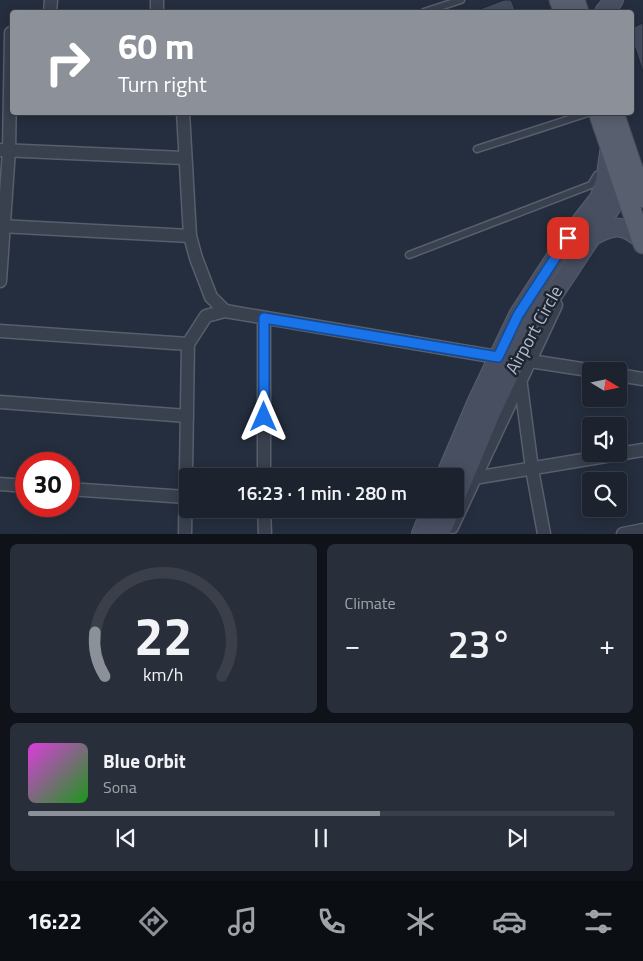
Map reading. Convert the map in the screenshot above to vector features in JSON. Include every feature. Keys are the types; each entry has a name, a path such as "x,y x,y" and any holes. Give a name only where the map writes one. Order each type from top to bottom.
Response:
{"main road":[{"path":"606,10 614,0"},
{"path":"599,115 610,146 628,182"},
{"path":"615,115 642,241"},
{"name":"Airport Circle","path":"448,468 476,401 523,307 568,238 600,197 628,182"},
{"name":"Airport Circle","path":"464,486 469,479 493,408 523,360 534,324 597,234 628,182"},
{"path":"597,234 614,228 629,229 642,241"},
{"path":"421,534 427,518"},
{"path":"440,534 447,518"}],"street":[{"path":"0,281 8,33"},
{"path":"182,115 190,236 211,297 226,311"},
{"path":"4,150 184,158"},
{"path":"2,226 190,236"},
{"path":"186,468 188,344 206,316 226,311 498,357 582,369"},
{"path":"264,318 264,468"},
{"path":"0,331 188,344"},
{"path":"523,360 520,378 532,469 544,534"},
{"path":"628,376 643,379"},
{"path":"450,534 469,479 520,378"},
{"path":"0,402 187,416"},
{"path":"469,479 643,450"},
{"path":"0,484 15,485"},
{"path":"80,490 179,497"},
{"path":"185,518 185,534"},
{"path":"264,518 264,534"},
{"path":"623,534 643,530"}],"lane":[{"path":"430,10 461,0"},
{"path":"477,149 582,115"},
{"path":"409,255 591,186 597,175 628,182"}],"building":[{"path":"504,0 511,0 515,10 477,10"},
{"path":"643,23 643,72 634,45 634,27"}],"route":[{"path":"264,417 264,318 498,357 518,315 568,238"}]}
